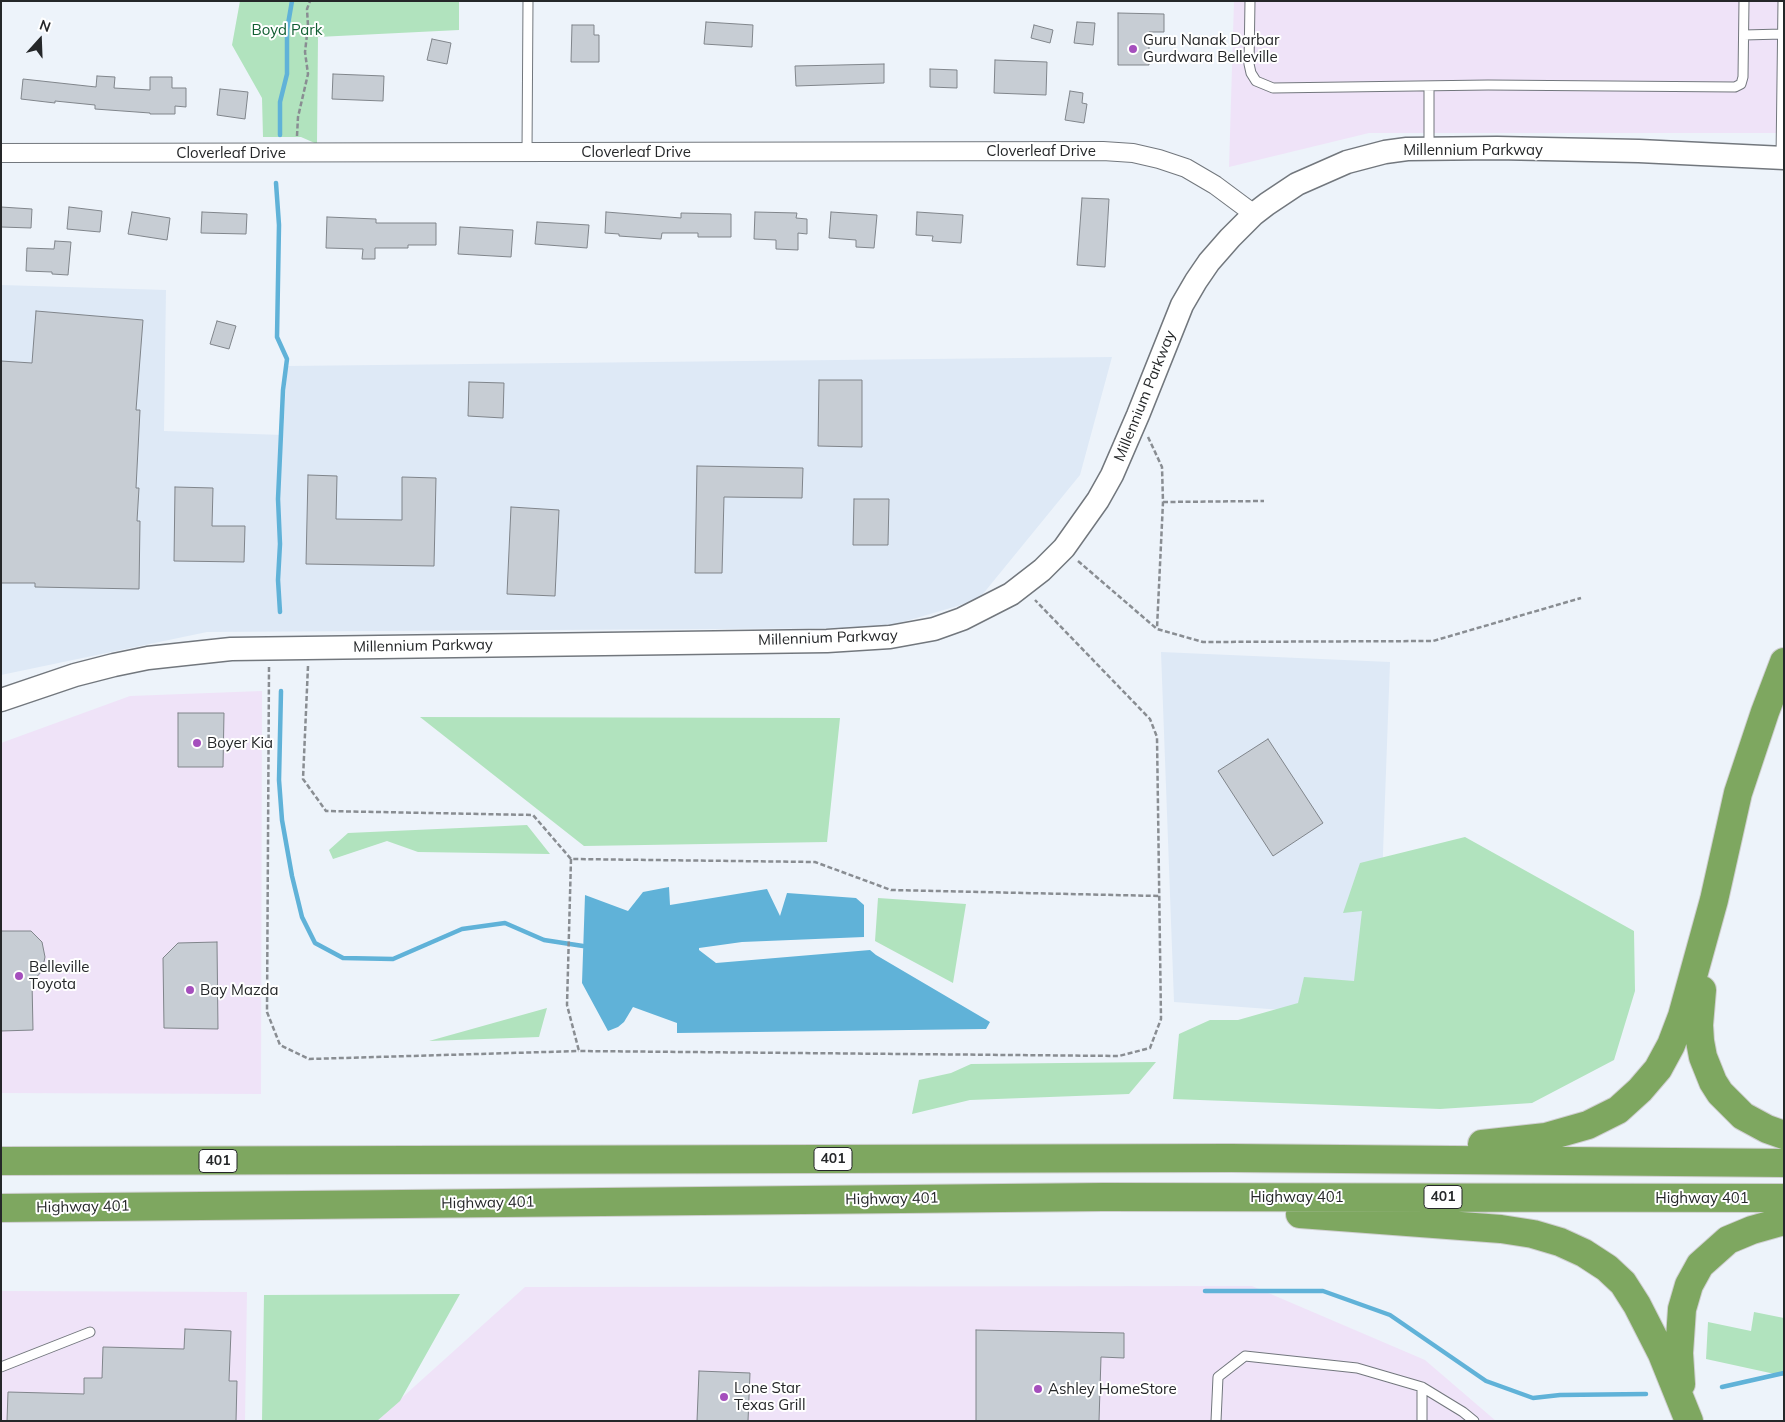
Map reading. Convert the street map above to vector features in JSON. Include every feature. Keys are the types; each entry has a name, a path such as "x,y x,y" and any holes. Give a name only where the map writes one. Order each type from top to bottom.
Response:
{"highway":[{"path":"1231,1158 1530,1140 1566,1132 1604,1118 1618,1110 1640,1090 1658,1068 1671,1045 1682,1016 1714,900 1738,793 1784,662"},
{"path":"1714,900 1700,1004 1699,1025 1702,1057 1713,1082 1730,1105 1755,1124 1784,1135"},
{"name":"401","path":"1,1161 1231,1158 1784,1163"},
{"path":"1103,1197 1500,1230 1533,1234 1560,1242 1584,1253 1607,1268 1623,1283 1637,1305 1662,1354 1687,1413"},
{"name":"Highway 401","path":"1,1208 1103,1197 1784,1198"},
{"path":"1687,1413 1680,1377 1679,1332 1682,1309 1689,1285 1700,1265 1728,1240 1752,1230 1784,1221"}],"street":[{"name":"Millennium Parkway","path":"1,700 75,675 148,658 231,649 828,641 883,638 912,634 943,626 990,606 1011,594 1042,570 1064,548 1098,500 1112,475 1182,305 1209,262 1254,214 1297,184 1347,162 1385,152 1429,148 1639,151 1783,158"},
{"name":"Cloverleaf Drive","path":"1,153 1103,151 1133,153 1186,168 1215,185 1254,214"}],"lane":[{"path":"527,152 528,1"},
{"path":"1250,1 1249,64 1251,73 1256,81 1273,88 1497,85 1735,87 1741,84 1743,77 1744,1"},
{"path":"1783,1 1783,158"},
{"path":"1744,35 1782,34"},
{"path":"1429,86 1429,148"},
{"path":"1,1366 90,1332"},
{"path":"1216,1421 1218,1376 1244,1356 1357,1368 1422,1387 1463,1412 1474,1421"},
{"path":"1422,1387 1422,1421"}],"path":[{"path":"296,153 298,117 308,74 304,52 308,26 307,9 310,1"},
{"path":"1138,415 1162,467 1163,502 1157,628"},
{"path":"1163,502 1264,501"},
{"path":"1064,548 1157,628 1203,642 1433,641 1581,598"},
{"path":"269,648 267,1012 280,1045 309,1059 579,1051 1119,1056 1150,1048 1161,1018 1157,737 1150,719 1022,586"},
{"path":"309,648 302,779 326,811 533,815 571,860 567,1005 579,1051"},
{"path":"571,860 815,862 891,890 1159,896"}],"shaded area":[{"path":"1234,1 1784,1 1784,133 1369,133 1229,167"},
{"path":"1,285 166,290 164,431 283,435 287,366 1112,357 1080,475 978,600 882,628 207,632 1,675"},
{"path":"1161,652 1390,662 1377,1017 1174,1002"},
{"path":"262,691 261,1094 1,1093 1,743 130,696"},
{"path":"1252,1286 1425,1360 1496,1421 376,1421 525,1287"},
{"path":"1,1291 247,1292 245,1421 1,1421"}],"green space":[{"name":"Boyd Park","path":"240,1 459,1 459,30 318,37 317,144 301,137 263,137 262,98 232,45"},
{"path":"420,717 840,718 827,842 584,846"},
{"path":"527,825 550,854 418,852 387,841 333,859 329,850 348,833"},
{"path":"1465,837 1634,931 1635,991 1614,1060 1532,1103 1440,1109 1173,1099 1179,1034 1210,1020 1238,1020 1298,1003 1304,977 1354,981 1362,911 1343,913 1360,863"},
{"path":"878,898 966,904 953,983 875,941"},
{"path":"547,1008 539,1037 429,1041"},
{"path":"1156,1062 1129,1094 970,1100 912,1114 919,1080 951,1073 971,1064"},
{"path":"460,1294 400,1401 377,1421 262,1421 264,1295"},
{"path":"1754,1312 1784,1318 1784,1376 1706,1359 1708,1322 1751,1331"}],"water":[{"path":"669,887 670,905 767,889 780,916 787,893 856,898 864,905 864,937 742,942 699,948 699,950 716,963 870,950 990,1022 986,1029 677,1033 677,1023 633,1007 624,1022 608,1031 582,983 585,895 628,911 643,892"}],"building":[{"name":"Guru Nanak Darbar Gurdwara Belleville","path":"1118,13 1164,14 1164,32 1149,32 1149,65 1118,65"},
{"path":"706,22 753,25 752,47 704,44"},
{"path":"1077,22 1095,23 1093,45 1074,43"},
{"path":"572,25 594,25 594,35 599,35 599,62 571,62"},
{"path":"1034,25 1053,30 1050,43 1031,38"},
{"path":"432,39 451,43 447,64 427,60"},
{"path":"995,60 1047,62 1046,95 994,93"},
{"path":"884,64 884,83 796,86 795,66"},
{"path":"930,69 957,70 957,88 930,87"},
{"path":"333,74 384,76 383,101 332,99"},
{"path":"97,76 115,77 114,88 150,90 150,77 172,77 172,88 186,88 186,107 175,106 175,114 150,114 95,109 95,105 21,99 23,79 96,87"},
{"path":"220,89 248,92 245,119 217,115"},
{"path":"1070,91 1083,93 1082,103 1087,104 1084,123 1065,120"},
{"path":"1082,198 1109,199 1105,267 1077,265"},
{"path":"1,207 32,209 31,228 1,227"},
{"path":"69,207 102,211 100,232 67,229"},
{"path":"132,212 170,218 167,240 128,234"},
{"path":"202,212 247,214 246,234 201,233"},
{"path":"606,212 681,218 681,213 731,214 731,237 698,237 698,233 662,233 661,239 619,236 619,234 605,233"},
{"path":"755,212 797,213 796,218 807,219 807,234 798,233 798,250 776,249 776,240 754,239"},
{"path":"831,212 877,215 874,248 856,247 856,240 829,238"},
{"path":"917,212 963,215 961,243 932,241 933,236 916,235"},
{"path":"327,217 376,219 376,223 436,223 436,245 408,245 408,248 375,248 375,259 362,259 363,249 326,248"},
{"path":"537,222 589,225 587,248 535,244"},
{"path":"460,227 513,230 511,257 458,254"},
{"path":"55,241 71,242 68,275 26,271 27,248 54,249"},
{"path":"36,311 143,320 136,410 140,410 136,488 139,488 137,521 140,521 139,589 35,587 35,583 1,583 1,361 32,363"},
{"path":"217,321 236,326 229,349 210,344"},
{"path":"819,380 862,380 862,447 818,446"},
{"path":"469,382 504,383 503,418 468,416"},
{"path":"697,466 803,468 802,498 724,497 722,573 695,573"},
{"path":"308,475 337,476 336,519 402,520 402,477 436,478 434,566 306,564"},
{"path":"175,487 213,488 212,526 245,526 244,562 174,561"},
{"path":"854,499 889,499 888,545 853,545"},
{"path":"511,507 559,510 555,596 507,594"},
{"path":"178,713 224,713 223,767 178,767"},
{"path":"1268,739 1323,823 1273,856 1218,771"},
{"name":"Belleville Toyota","path":"1,931 31,931 42,942 45,957 42,971 32,982 33,1030 1,1031"},
{"path":"217,942 218,1029 164,1028 163,958 178,943"},
{"path":"185,1329 231,1331 229,1381 237,1381 236,1421 7,1421 8,1392 84,1394 84,1378 102,1378 103,1347 184,1349"},
{"name":"Ashley HomeStore","path":"976,1330 1124,1333 1124,1358 1101,1357 1099,1421 976,1421"},
{"name":"Lone Star Texas Grill","path":"699,1371 750,1373 748,1421 697,1421"}],"waterway":[{"path":"280,135 280,102 287,74 287,30 292,1"},
{"path":"276,183 279,225 277,337 287,359 283,390 278,499 280,612"},
{"path":"281,691 279,780 282,820 292,876 302,917 315,943 343,958 393,959 462,929 505,923 544,940 583,946"},
{"path":"1205,1291 1323,1291 1390,1315 1486,1381 1533,1398 1560,1395 1646,1394"},
{"path":"1722,1387 1784,1373"}],"place":[{"name":"Guru Nanak Darbar Gurdwara Belleville","path":"1133,49"},
{"name":"Boyer Kia","path":"197,743"},
{"name":"Belleville Toyota","path":"19,976"},
{"name":"Bay Mazda","path":"190,990"},
{"name":"Ashley HomeStore","path":"1038,1389"},
{"name":"Lone Star Texas Grill","path":"724,1397"}]}
